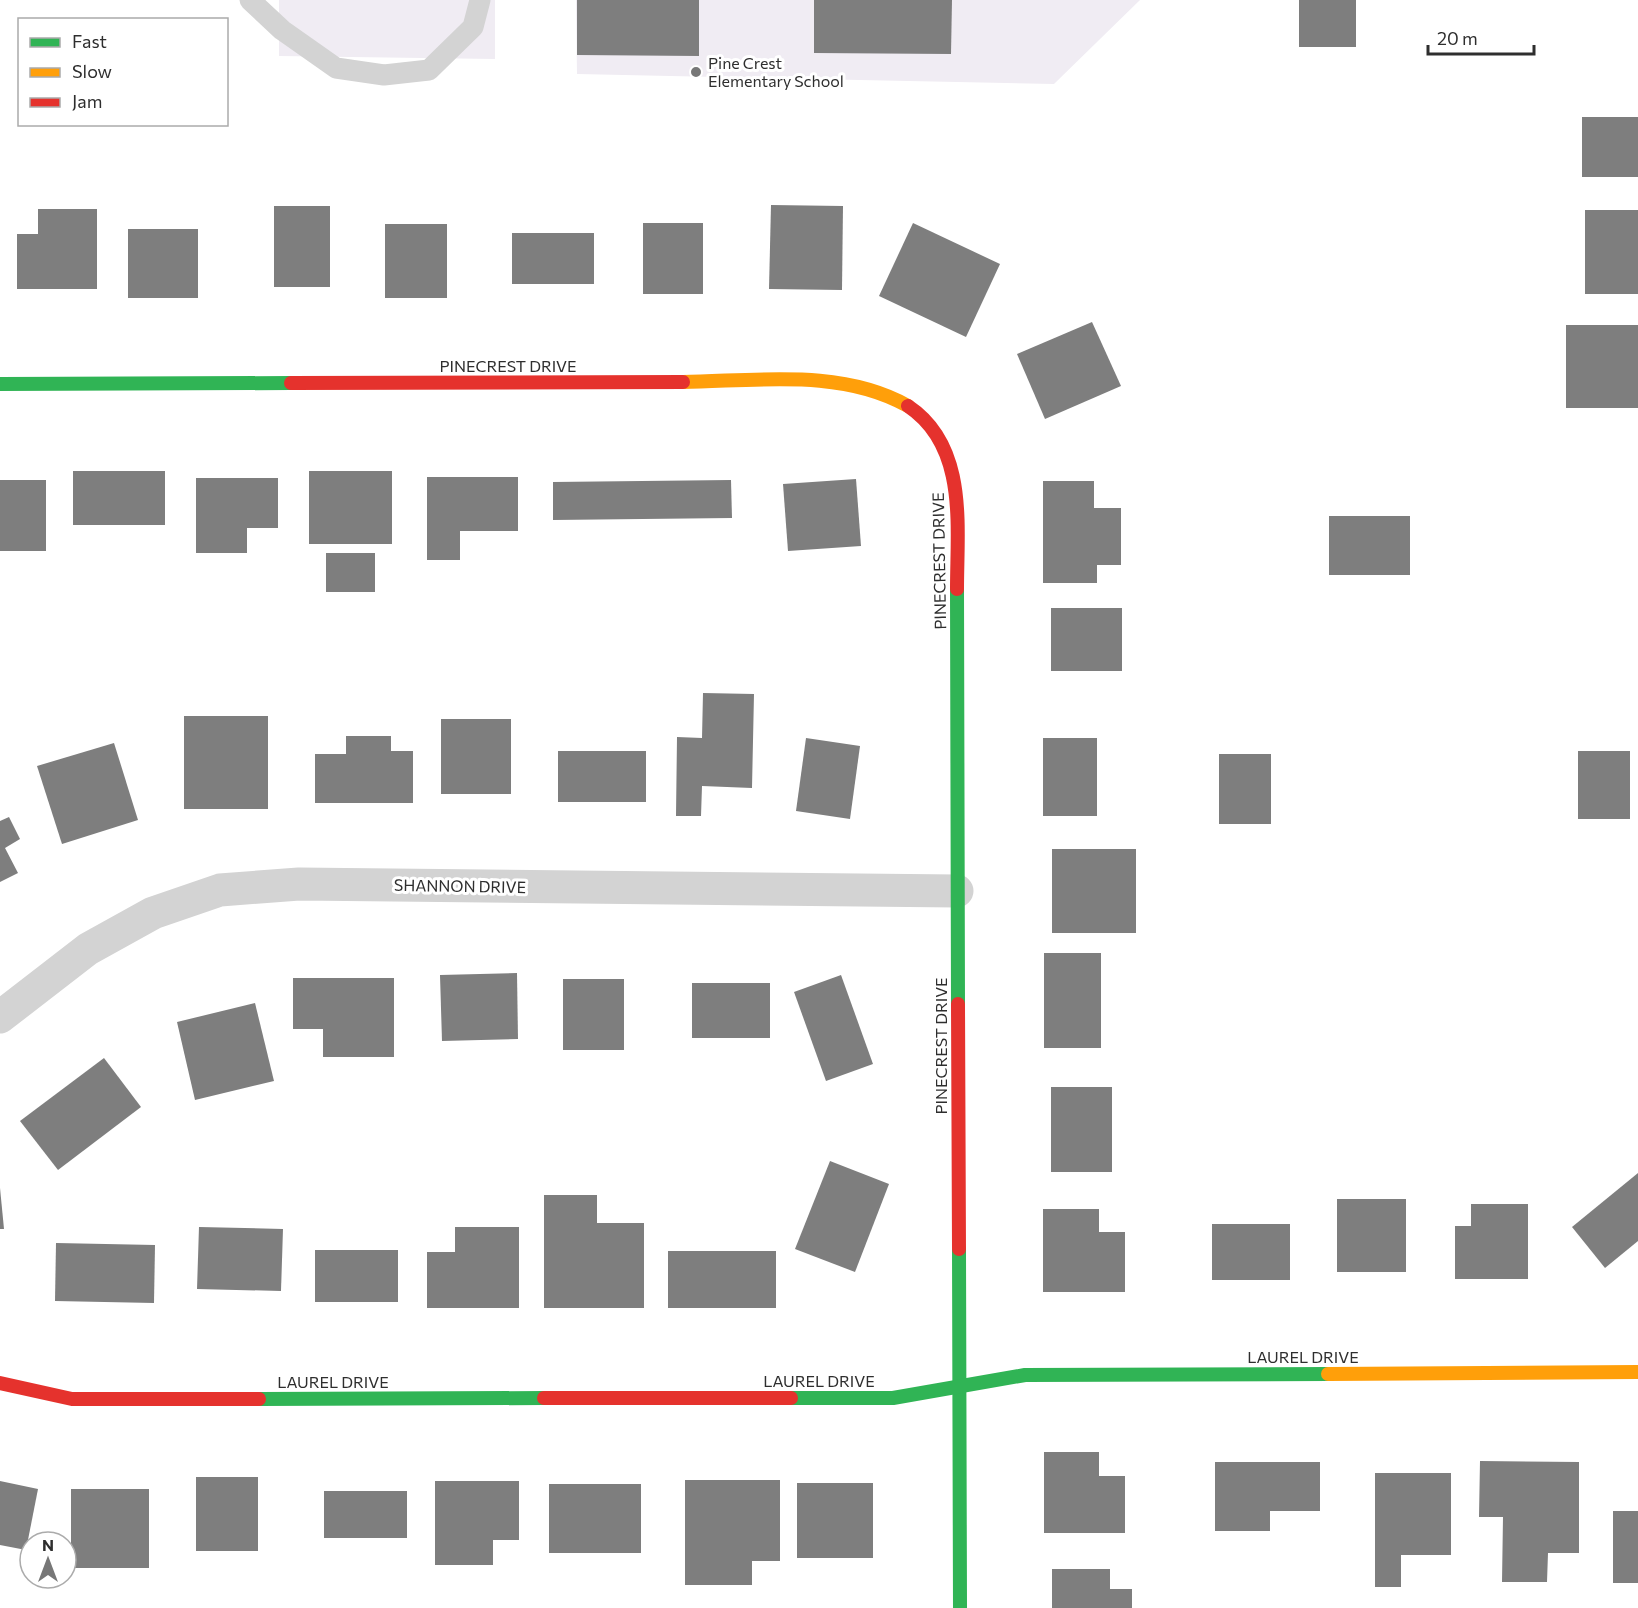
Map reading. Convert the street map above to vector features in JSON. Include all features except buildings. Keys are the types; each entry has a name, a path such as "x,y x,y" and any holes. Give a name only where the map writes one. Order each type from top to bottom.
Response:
{"street":[{"name":"PINECREST DRIVE","path":"0,384 833,381 876,389 916,408 942,443 957,493 960,1608"},
{"name":"SHANNON DRIVE","path":"0,1017 88,949 153,914 220,890 299,884 957,891"},
{"name":"LAUREL DRIVE","path":"0,1383 72,1399 893,1398 1025,1375 1638,1372"}],"lane":[{"path":"250,0 282,30 336,68 384,75 429,70 473,27 480,0"}],"shaded area":[{"path":"279,0 495,0 495,59 279,56"},
{"path":"576,0 1140,0 1054,84 577,74"}],"traffic: fast":[{"path":"0,384 291,383"},
{"path":"957,589 958,1004"},
{"path":"959,1249 960,1608"},
{"path":"791,1398 893,1398 1025,1375 1328,1374"},
{"path":"259,1399 544,1398"}],"traffic: slow":[{"path":"683,382 769,379 827,381 882,394 908,406"},
{"path":"1328,1374 1638,1372"}],"traffic: jam":[{"path":"291,383 683,382"},
{"path":"908,406 927,423 941,443 950,465 957,514 957,589"},
{"path":"958,1004 959,1249"},
{"path":"0,1383 72,1399 259,1399"},
{"path":"544,1398 791,1398"}],"place":[{"name":"Pine Crest Elementary School","path":"696,72"}]}
